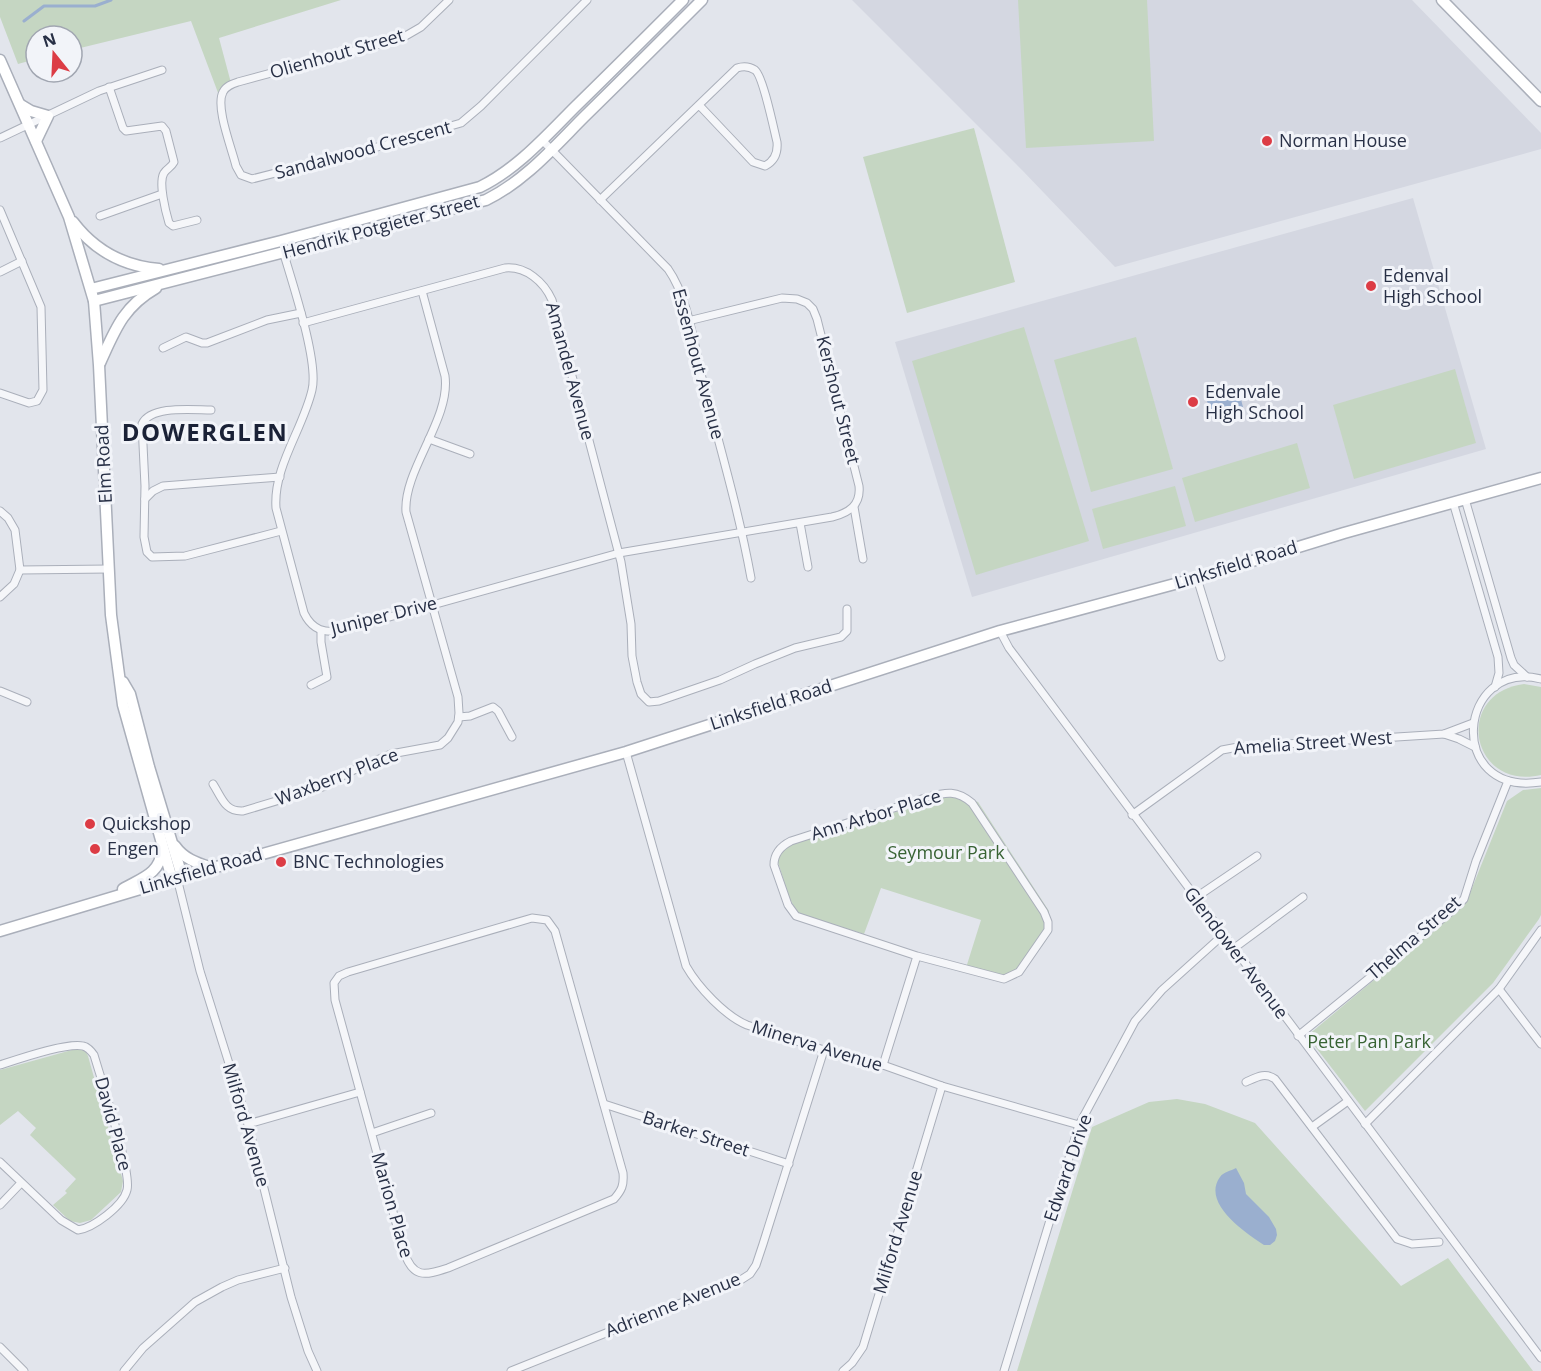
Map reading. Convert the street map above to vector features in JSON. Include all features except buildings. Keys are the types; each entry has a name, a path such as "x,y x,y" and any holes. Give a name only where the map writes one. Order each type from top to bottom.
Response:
{"street":[{"name":"Olienhout Street","path":"221,98 225,89 233,84 402,38 421,27 449,0"},
{"name":"Sandalwood Crescent","path":"221,98 236,166 243,177 252,179 385,145 455,126 466,120 587,0"},
{"name":"Hendrik Potgieter Street","path":"91,289 480,187 507,172 542,140 683,0"},
{"name":"Hendrik Potgieter Street","path":"94,301 486,200 514,184 552,150 702,0"},
{"path":"1442,0 1541,101"},
{"name":"Elm Road","path":"0,60 69,217 94,301 111,615 120,677 130,694 177,878"},
{"path":"600,200 731,72 745,66 754,69 761,81 777,142 774,160 765,166 753,162 699,105"},
{"path":"0,138 109,87 162,70"},
{"path":"109,87 126,131 156,126 165,128 174,162 162,176 162,194 171,226 197,220"},
{"path":"20,105 48,116"},
{"path":"36,141 48,116"},
{"name":"Essenhout Avenue","path":"542,140 668,269 679,288 743,531 751,578"},
{"path":"100,216 162,194"},
{"path":"0,210 41,307 43,390 37,401 29,403 0,393"},
{"path":"69,217 90,241 111,256 136,265 166,269"},
{"name":"Juniper Drive","path":"281,241 301,313 314,379 309,400 280,477 275,500 281,531 304,613 310,624 321,631 333,632 619,553 743,531"},
{"path":"0,272 22,261"},
{"name":"Amandel Avenue","path":"303,322 510,268 526,272 546,286 552,300 619,553 632,635 632,656 638,687 645,699 653,703 720,680 795,648 841,637 848,631 847,609"},
{"path":"99,365 116,328 127,311 145,294 175,279"},
{"path":"422,291 446,383 445,393 408,492 406,504 458,697 459,717 493,707 498,711 512,737"},
{"name":"Kershout Street","path":"688,321 782,298 797,298 813,309 825,346 859,486 859,498 854,507 863,559"},
{"path":"163,348 186,337 202,343 213,342 267,320 301,313"},
{"path":"211,410 153,412 144,419 142,424 144,546 147,552 152,557 184,556 281,531"},
{"path":"429,440 470,454"},
{"path":"144,474 152,482 163,486"},
{"path":"145,499 153,491 163,486 280,477"},
{"name":"Linksfield Road","path":"0,931 110,897 626,752 1000,631 1197,578 1541,478"},
{"path":"1465,499 1510,658 1527,677"},
{"path":"1453,502 1499,662 1495,687"},
{"path":"743,531 839,516 854,507"},
{"path":"0,511 8,518 15,530 20,570 14,584 0,597"},
{"path":"800,523 807,567"},
{"path":"20,570 109,569"},
{"path":"1197,578 1221,657"},
{"path":"1480,594 1492,591"},
{"path":"311,685 327,677 321,631"},
{"name":"Glendower Avenue","path":"1000,631 1009,648 1132,815 1541,1358"},
{"path":"1541,679 1514,678 1495,687 1480,703 1473,723 1475,747 1484,764 1495,774 1508,781 1526,784 1541,782"},
{"path":"0,691 27,702"},
{"name":"Waxberry Place","path":"213,783 233,812 243,811 326,786 347,773 391,754 440,745 448,738 459,717"},
{"name":"Amelia Street West","path":"1132,815 1216,753 1227,748 1444,734 1473,723"},
{"name":"Amelia Street West","path":"1444,734 1475,747"},
{"name":"Minerva Avenue","path":"626,752 686,966 694,979 741,1023 824,1050 883,1065 942,1086 1079,1125"},
{"name":"Thelma Street","path":"1298,1036 1464,899 1476,861 1508,781"},
{"name":"Ann Arbor Place","path":"946,792 964,796 972,803 1044,912 1048,930 1019,972 1004,980 917,956 796,916 788,905 774,865 774,859 780,849 791,841 928,796 946,792"},
{"path":"165,838 180,854 191,861 213,868"},
{"path":"110,897 155,870 159,864 165,838"},
{"path":"1195,898 1257,856"},
{"name":"Milford Avenue","path":"177,878 200,971 248,1124 304,1340 317,1371"},
{"path":"1233,949 1303,897"},
{"name":"Marion Place","path":"532,918 542,918 551,923 555,931 623,1173 624,1184 614,1198 432,1274 422,1274 408,1264 360,1092 333,988 339,976 483,931 532,918"},
{"path":"1365,1124 1499,989 1541,930"},
{"name":"Edward Drive","path":"1004,1371 1079,1125 1135,1021 1162,990 1223,935"},
{"path":"883,1065 917,956"},
{"path":"1499,989 1541,1044"},
{"name":"David Place","path":"0,1065 63,1047 83,1046 90,1049 94,1055 128,1179 127,1190 123,1199 96,1223 78,1230 61,1220 0,1162"},
{"name":"Adrienne Avenue","path":"511,1371 736,1283 750,1274 756,1265 824,1050"},
{"path":"1246,1082 1262,1075 1272,1077 1397,1239 1412,1244 1439,1242"},
{"name":"Milford Avenue","path":"843,1371 863,1347 942,1086"},
{"path":"248,1124 360,1092"},
{"path":"1312,1127 1348,1101"},
{"name":"Barker Street","path":"603,1104 789,1164"},
{"path":"372,1133 431,1113"},
{"path":"0,1206 21,1183"},
{"path":"124,1371 143,1348 195,1302 238,1280 285,1268"},
{"path":"0,1347 24,1371"}],"shaded area":[{"name":"Norman House","path":"852,0 1412,0 1541,133 1541,149 1115,267 1022,170"},
{"name":"Edenvale High School","path":"1413,198 1486,449 972,597 895,342"}],"green space":[{"path":"0,0 341,0 219,38 231,83 220,98 191,21 84,47 84,24 24,24 24,62 18,64 0,17"},
{"path":"1018,0 1147,0 1154,141 1026,148"},
{"path":"974,128 1015,282 907,313 863,157"},
{"path":"1024,327 1089,541 976,575 912,361"},
{"path":"1136,337 1173,469 1091,492 1054,360"},
{"path":"1455,369 1476,443 1354,479 1333,405"},
{"path":"1297,443 1310,488 1195,522 1182,478"},
{"path":"1175,486 1186,526 1103,549 1092,509"},
{"path":"1524,684 1541,687 1541,775 1517,776 1498,769 1486,756 1479,739 1479,721 1487,704 1501,691"},
{"name":"Peter Pan Park","path":"1541,788 1541,915 1539,919 1493,983 1365,1111 1307,1036 1466,903 1507,801 1523,790"},
{"name":"Seymour Park","path":"955,794 978,802 1049,911 1047,939 1020,976 1002,982 965,971 981,920 881,888 864,934 798,914 789,897 777,859 787,845"},
{"path":"79,1048 88,1056 123,1181 121,1192 91,1220 80,1223 70,1221 53,1205 67,1193 65,1191 76,1179 30,1135 36,1128 18,1111 0,1125 0,1070"},
{"path":"1177,1099 1205,1104 1255,1123 1401,1286 1448,1258 1533,1371 1017,1371 1092,1127 1149,1102"}],"water":[{"path":"1238,388 1243,407 1212,416 1206,398"},
{"path":"1236,1168 1244,1183 1246,1194 1269,1217 1276,1229 1275,1241 1270,1245 1264,1245 1237,1225 1221,1207 1216,1197 1216,1187 1220,1177"}],"waterway":[{"path":"24,21 44,6 95,6 111,0"}],"place":[{"name":"Norman House","path":"1267,141"},
{"name":"Edenval High School","path":"1371,286"},
{"name":"Edenvale High School","path":"1193,402"},
{"name":"Quickshop","path":"90,824"},
{"name":"Engen","path":"95,849"},
{"name":"BNC Technologies","path":"281,862"}],"district":[{"name":"DOWERGLEN","path":"205,433"}]}
